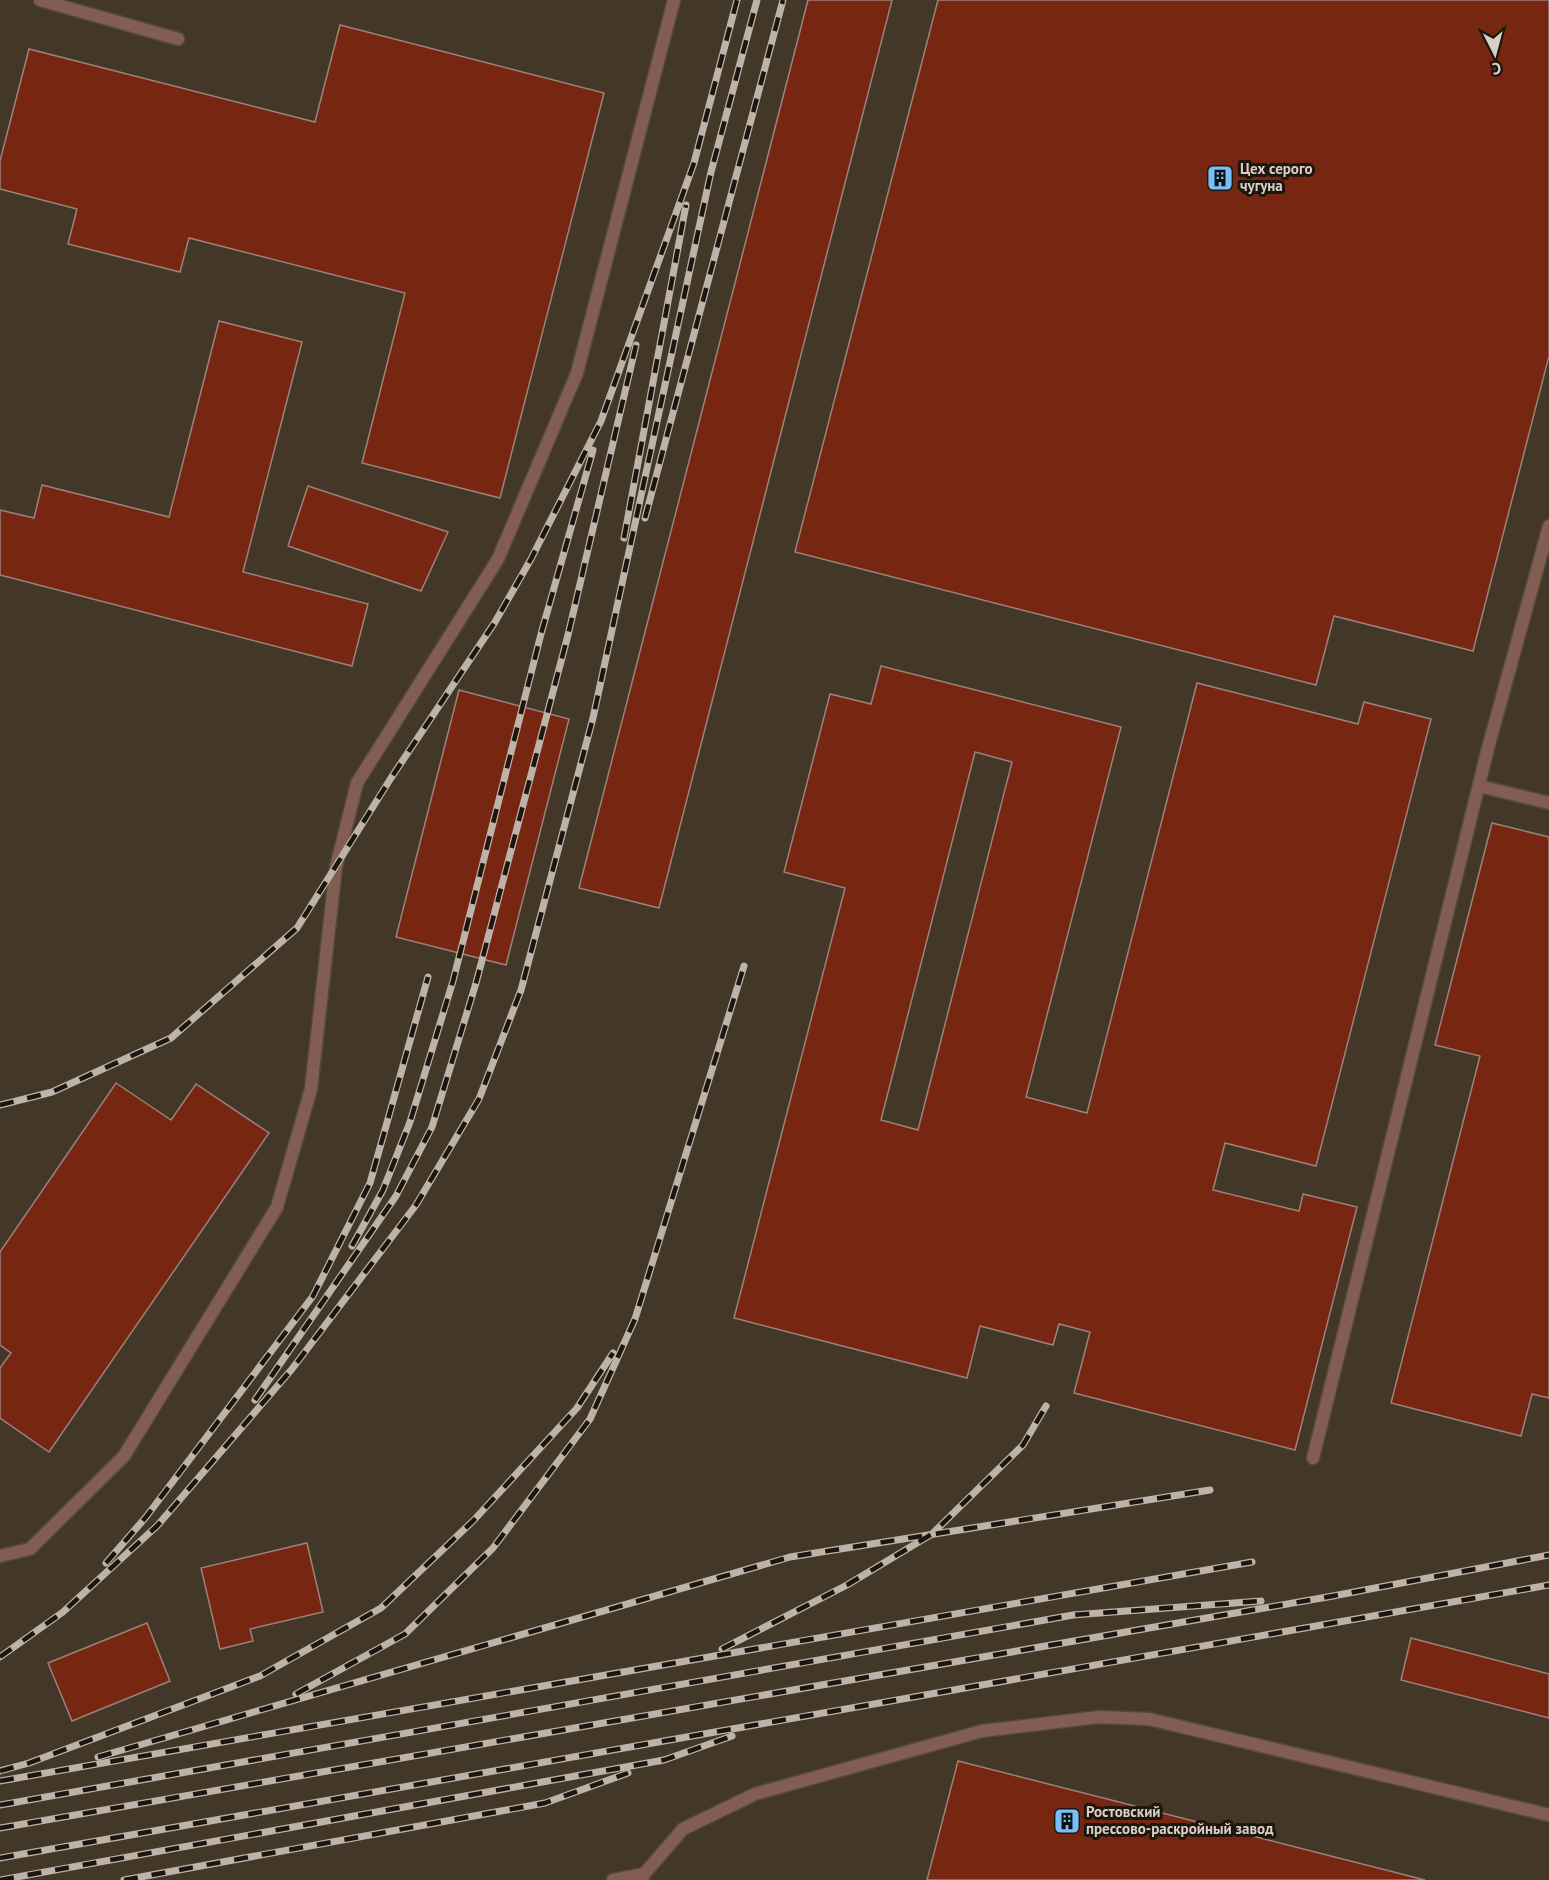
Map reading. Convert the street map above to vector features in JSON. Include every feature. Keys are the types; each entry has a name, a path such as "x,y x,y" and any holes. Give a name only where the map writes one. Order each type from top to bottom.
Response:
{"lane":[{"path":"40,0 178,39"},
{"path":"0,1556 30,1549 124,1456 277,1208 311,1089 336,867 357,783 498,559 577,373 674,0"},
{"path":"1313,1458 1479,786 1549,526"},
{"path":"1479,786 1549,803"},
{"path":"613,1880 643,1877 683,1829 755,1794 982,1731 1099,1717 1149,1719 1549,1815"}],"shaded area":[{"path":"0,0 1549,0 1549,1880 0,1880"}],"building":[{"path":"808,0 892,0 659,908 579,888"},
{"name":"Цех серого чугуна","path":"938,0 1549,0 1549,356 1473,651 1334,616 1316,685 795,552"},
{"path":"340,25 604,93 500,498 362,463 405,293 189,238 180,272 68,244 77,209 0,189 0,161 29,49 315,122"},
{"path":"219,321 302,342 243,572 368,604 352,666 0,575 0,510 34,518 42,485 169,517"},
{"path":"308,486 448,532 421,591 288,546"},
{"path":"881,666 1121,727 1026,1097 1087,1113 1197,683 1358,724 1364,702 1431,719 1316,1166 1225,1143 1213,1190 1299,1211 1303,1194 1357,1207 1295,1450 1074,1393 1090,1332 1059,1324 1053,1345 980,1326 967,1378 734,1318 845,888 784,872 830,694 871,704","holes":["975,752 1012,762 918,1130 881,1120"]},
{"path":"459,690 569,719 506,965 396,937"},
{"path":"1492,823 1549,837 1549,1398 1532,1394 1521,1436 1391,1403 1480,1056 1435,1045"},
{"path":"116,1083 171,1120 196,1084 269,1133 49,1452 0,1418 0,1368 11,1353 0,1345 0,1252"},
{"path":"307,1543 323,1612 250,1629 253,1641 220,1649 201,1568"},
{"path":"147,1623 170,1681 72,1721 48,1663"},
{"path":"1411,1638 1549,1674 1549,1718 1401,1680"},
{"name":"Ростовский прессово-раскройный завод","path":"958,1761 1425,1880 927,1880"}],"railway":[{"path":"0,1105 52,1092 171,1038 297,928 391,778 495,622 531,559 601,421 694,163 737,0"},
{"path":"0,1657 63,1612 157,1526 292,1369 416,1205 479,1099 521,990 593,718 711,172 757,0"},
{"path":"645,518 783,0"},
{"path":"624,538 686,205"},
{"path":"255,1400 396,1196 432,1127 476,983 568,635 636,345"},
{"path":"352,1246 383,1190 410,1122 453,981 541,634 593,450"},
{"path":"296,1694 405,1634 493,1548 590,1419 635,1319 744,966"},
{"path":"106,1563 146,1517 313,1296 370,1183 428,977"},
{"path":"0,1771 29,1763 260,1676 381,1608 473,1521 577,1408 613,1353"},
{"path":"722,1649 847,1585 932,1534 1023,1445 1046,1406"},
{"path":"98,1757 790,1557 1210,1490"},
{"path":"0,1828 1333,1596 1549,1555"},
{"path":"0,1781 1252,1562"},
{"path":"0,1858 1549,1585"},
{"path":"0,1805 1073,1615 1261,1601"},
{"path":"0,1880 664,1760 732,1736"},
{"path":"124,1880 545,1803 628,1773"}],"place":[{"name":"Цех серого чугуна","path":"1220,178"},
{"name":"Ростовский прессово-раскройный завод","path":"1067,1821"}]}
